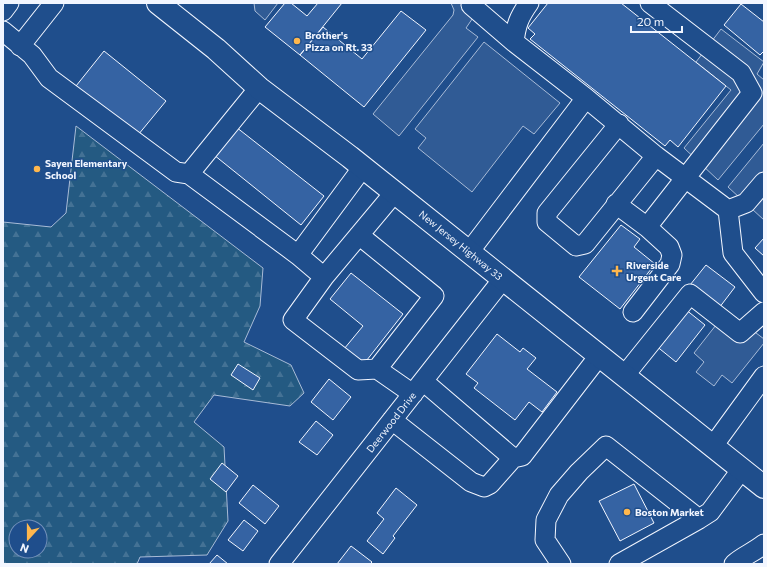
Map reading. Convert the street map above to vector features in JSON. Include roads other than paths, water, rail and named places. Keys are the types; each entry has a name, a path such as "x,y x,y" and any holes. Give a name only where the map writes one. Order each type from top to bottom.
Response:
{"main road":[{"name":"New Jersey Highway 33","path":"158,3 216,49 259,88 395,192 764,487"}],"street":[{"path":"3,11 9,3"},
{"path":"20,46 54,3"},
{"path":"514,42 516,27 521,14 529,3"},
{"path":"648,227 752,93 741,73 650,3"},
{"path":"471,5 514,42 619,124 656,156 728,210 733,253 764,293"},
{"path":"3,32 32,56 49,78 176,172 189,174 298,255 324,277"},
{"path":"189,174 259,88"},
{"path":"470,252 586,98"},
{"path":"619,124 547,213 547,222 576,246 586,244 616,204 656,156"},
{"path":"298,255 363,167"},
{"path":"728,210 746,203 764,182"},
{"path":"395,192 324,277 293,320 358,370 377,368 418,388 513,458"},
{"path":"616,204 648,227 669,247 672,255 670,264 633,312"},
{"path":"359,235 434,296 377,368"},
{"name":"Deerwood Drive","path":"279,564 503,279"},
{"path":"624,376 690,294 740,334 764,312"},
{"path":"392,420 471,482 484,486 490,484 513,458 522,456 600,356"},
{"path":"713,446 764,376"},
{"path":"561,564 545,540 546,520 559,495 579,472 606,446 699,519"},
{"path":"618,564 710,512 742,469"},
{"path":"734,564 740,558 755,551 764,544"}],"place":[{"name":"Brother's Pizza on Rt. 33","path":"297,41"},
{"name":"Sayen Elementary School","path":"37,169"},
{"name":"Riverside Urgent Care","path":"617,271"},
{"name":"Boston Market","path":"627,512"}]}
